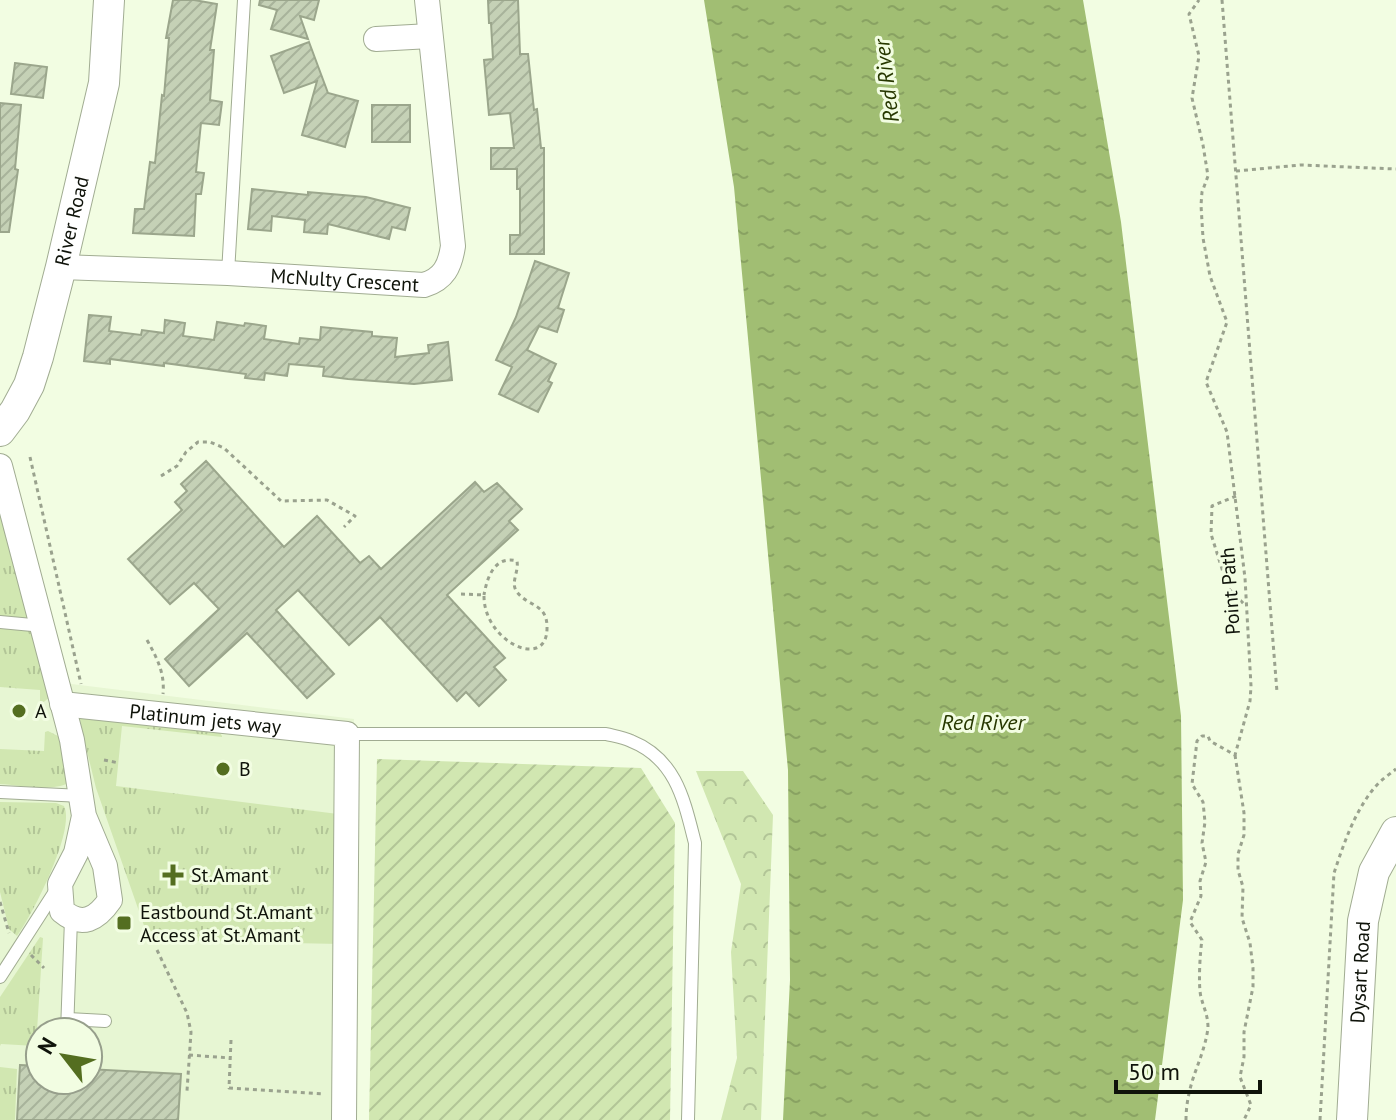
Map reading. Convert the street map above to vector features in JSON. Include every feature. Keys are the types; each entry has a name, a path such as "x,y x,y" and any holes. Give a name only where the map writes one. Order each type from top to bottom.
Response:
{"street":[{"name":"River Road","path":"0,431 29,385 61,267 104,83 109,0"},
{"name":"McNulty Crescent","path":"61,267 424,285 435,282 445,273 453,246 427,0"},
{"path":"376,39 430,36"},
{"path":"0,466 43,626 74,704 72,740 83,806 105,866 110,900 100,914 84,921 71,919 62,911 60,884 76,853 83,806"},
{"name":"Platinum jets way","path":"74,704 347,734"},
{"path":"344,1120 347,734"},
{"name":"Dysart Road","path":"1352,1120 1363,921 1374,872 1396,832"}],"lane":[{"path":"228,273 244,0"},
{"path":"0,622 43,626"},
{"path":"347,734 606,734 630,740 658,756 684,801 695,843 688,1120"},
{"path":"0,792 83,806"},
{"path":"0,977 60,884"},
{"path":"68,1016 71,919"}],"path":[{"name":"Point Path","path":"1199,0 1189,14 1199,56 1192,98 1208,176 1202,192 1203,238 1210,276 1227,322 1206,382 1227,432 1245,578 1251,686 1250,701 1235,755"},
{"path":"1222,0 1277,692"},
{"path":"1235,171 1301,165 1396,169"},
{"path":"161,476 177,466 186,452 198,442 210,442 224,448 281,501 327,500 355,516 344,527"},
{"path":"30,457 74,704"},
{"path":"1236,496 1212,506 1211,534 1228,588 1246,606"},
{"path":"504,560 517,561 514,588 518,594 540,607 547,624 544,640 539,646 530,650 509,643 497,634 487,617 484,595 486,581 495,565 504,560"},
{"path":"461,594 484,595"},
{"path":"147,640 165,681 162,714"},
{"path":"1186,1120 1186,1103 1204,1051 1208,1013 1200,995 1202,940 1190,922 1201,896 1200,881 1206,862 1202,843 1205,822 1203,802 1192,784 1197,741 1202,736 1208,736 1210,741 1235,755 1244,813 1238,870 1243,887 1242,918 1250,943 1253,968 1240,1077 1251,1105 1244,1120"},
{"path":"104,760 119,763"},
{"path":"0,930 7,931"},
{"path":"157,950 187,1013 191,1032 187,1091"},
{"path":"231,1040 229,1088 334,1095"},
{"path":"189,1055 231,1058"}],"shaded area":[{"name":"St.Amant","path":"0,542 39,680 354,719 331,1120 0,1120"}],"green space":[{"path":"0,496 50,697 40,705 40,690 0,687"},
{"path":"85,714 218,730 222,736 122,726 116,786 338,814 340,944 149,940 96,788 81,727 80,719"},
{"path":"45,732 62,742 68,783 44,788 0,784 0,749 44,751"},
{"path":"377,759 641,768 675,823 670,1120 369,1120"},
{"path":"696,771 743,771 773,815 761,1120 721,1120 737,1058 731,952 741,884"},
{"path":"0,802 56,803 64,806 66,818 51,872 17,936 9,929 0,892"},
{"path":"40,937 43,938 38,1016 24,1016 24,1045 0,1046 0,997"},
{"path":"0,1067 17,1069 15,1120 0,1120"}],"water":[{"name":"Red River","path":"704,0 1083,0 1121,222 1181,716 1183,900 1155,1120 783,1120 790,980 788,770 734,187"}],"building":[{"path":"173,0 217,4 210,50 214,50 210,100 222,102 219,125 201,123 196,172 204,173 201,194 196,194 194,236 133,233 135,209 144,209 150,162 155,163 164,96 169,38 166,38"},
{"path":"260,0 319,0 314,20 300,16 308,39 271,29 277,10 259,5"},
{"path":"488,0 518,0 520,54 528,54 534,110 537,109 541,148 544,148 544,254 510,254 510,235 520,235 517,169 491,169 491,148 514,148 510,113 489,115 484,60 493,59"},
{"path":"309,42 328,93 358,101 345,147 302,135 317,81 284,93 271,56"},
{"path":"15,63 47,67 43,98 11,94"},
{"path":"0,103 21,105 15,169 18,170 9,232 0,232"},
{"path":"372,105 410,105 410,142 372,142"},
{"path":"252,189 366,197 410,208 405,230 392,227 389,239 328,224 327,234 304,232 305,220 272,216 271,231 248,229"},
{"path":"535,261 569,273 558,308 564,310 557,332 539,326 527,350 556,364 548,381 552,383 538,412 499,394 512,367 496,360 516,317"},
{"path":"89,315 111,317 109,331 141,335 142,330 164,333 165,320 185,323 183,336 214,340 217,322 266,326 264,339 299,344 300,338 320,340 321,327 372,332 372,336 397,338 395,357 429,353 428,345 448,342 452,380 414,384 348,379 323,376 324,367 289,364 287,376 265,373 264,380 245,378 246,374 164,363 164,366 110,359 110,364 84,361"},
{"path":"206,461 284,547 317,516 360,563 369,556 381,569 475,482 484,492 497,483 522,509 509,521 518,530 447,595 505,658 494,667 506,680 479,706 466,692 457,701 380,617 349,645 298,590 276,610 334,674 307,698 247,633 189,686 165,659 219,609 194,583 170,604 128,559 182,510 175,502 187,491 181,484"},
{"path":"20,1065 24,1065 24,1096 104,1096 104,1070 181,1074 178,1120 17,1120"}],"place":[{"name":"A","path":"19,711"},
{"name":"B","path":"223,769"},
{"name":"St.Amant","path":"173,875"},
{"name":"Eastbound St.Amant Access at St.Amant","path":"124,923"}]}
